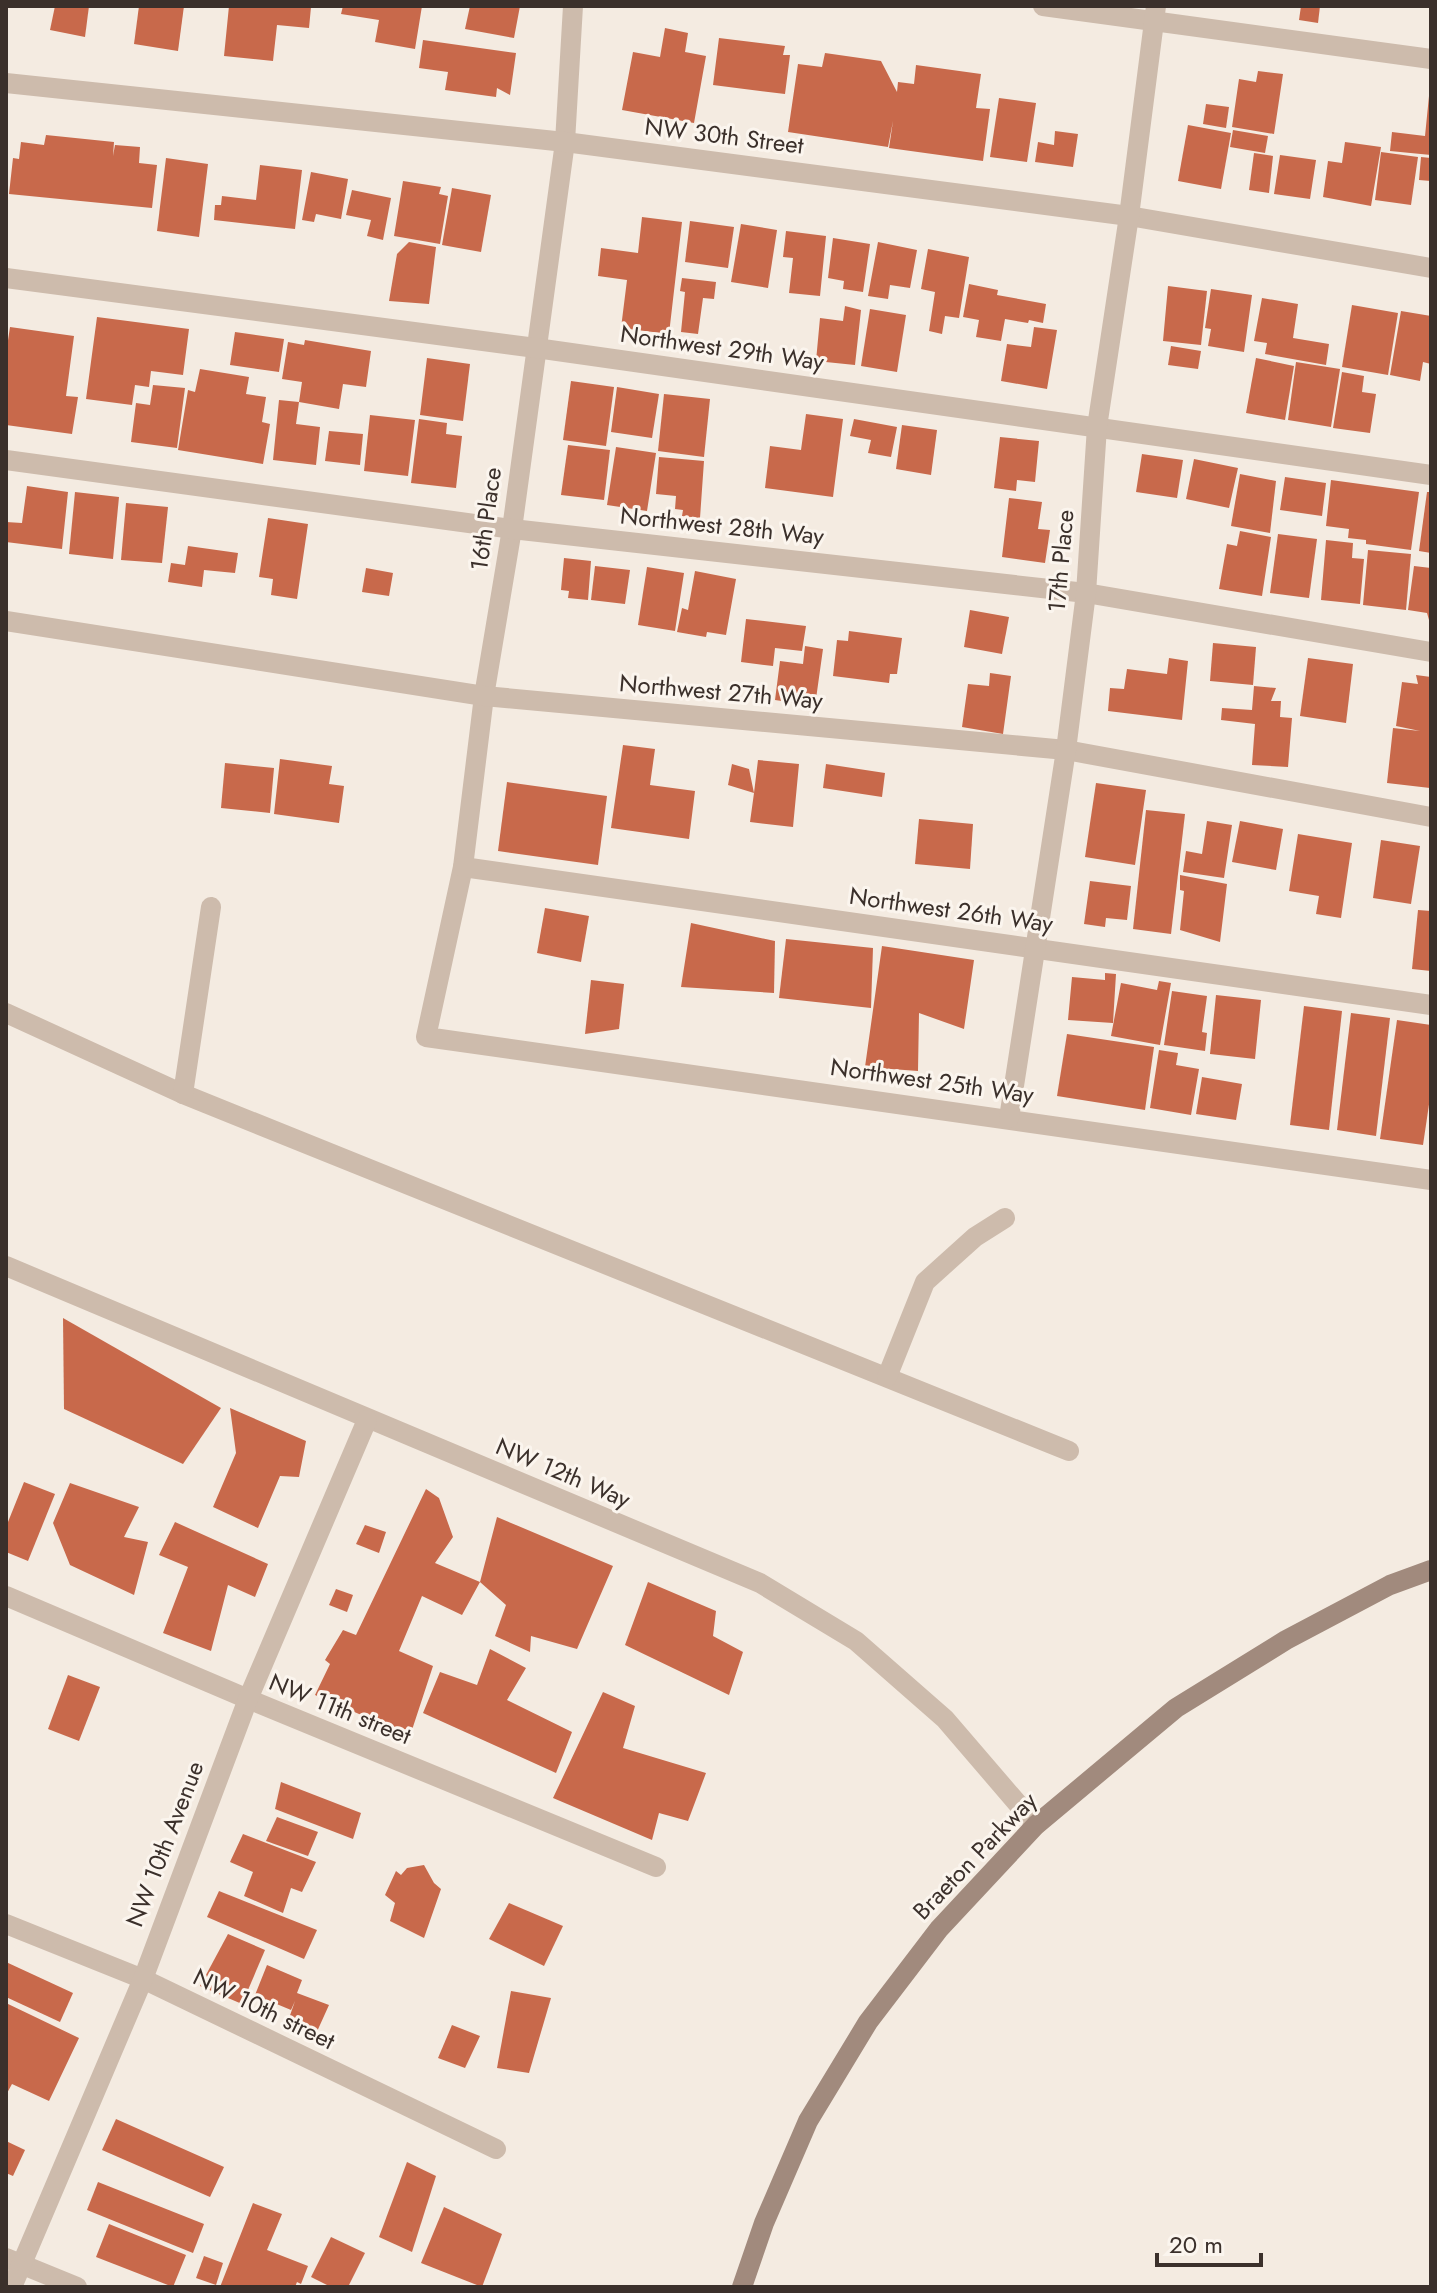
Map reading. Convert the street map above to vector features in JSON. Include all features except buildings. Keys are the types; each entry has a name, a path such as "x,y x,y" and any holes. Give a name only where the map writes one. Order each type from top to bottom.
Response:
{"street":[{"name":"16th Place","path":"426,1037 463,867 484,696 512,529 565,142 573,6"},
{"path":"1043,6 1155,14 1431,59"},
{"name":"17th Place","path":"1009,1118 1066,750 1086,593 1097,427 1155,14"},
{"name":"NW 30th Street","path":"6,83 565,142 1129,216 1431,268"},
{"name":"Northwest 29th Way","path":"6,278 536,348 1431,475"},
{"name":"Northwest 28th Way","path":"6,460 512,529 1086,593 1431,652"},
{"name":"Northwest 27th Way","path":"6,621 484,696 1066,750 1431,817"},
{"name":"Northwest 26th Way","path":"463,867 1431,1005"},
{"path":"183,1094 211,907"},
{"path":"6,1013 183,1094 1069,1451"},
{"name":"Northwest 25th Way","path":"426,1037 1431,1180"},
{"path":"887,1377 925,1282 975,1237 1005,1218"},
{"name":"NW 12th Way","path":"6,1266 760,1583 856,1641 945,1719 1036,1825"},
{"name":"NW 10th Avenue","path":"12,2287 14,2262 143,1979 248,1699 367,1420"},
{"name":"Braeton Parkway","path":"742,2287 764,2223 808,2121 868,2022 939,1929 1036,1825 1176,1708 1286,1640 1390,1585 1431,1570"},
{"name":"NW 11th street","path":"6,1596 656,1867"},
{"name":"NW 10th street","path":"6,1924 143,1979 496,2149"},
{"path":"14,2262 77,2287"}]}
